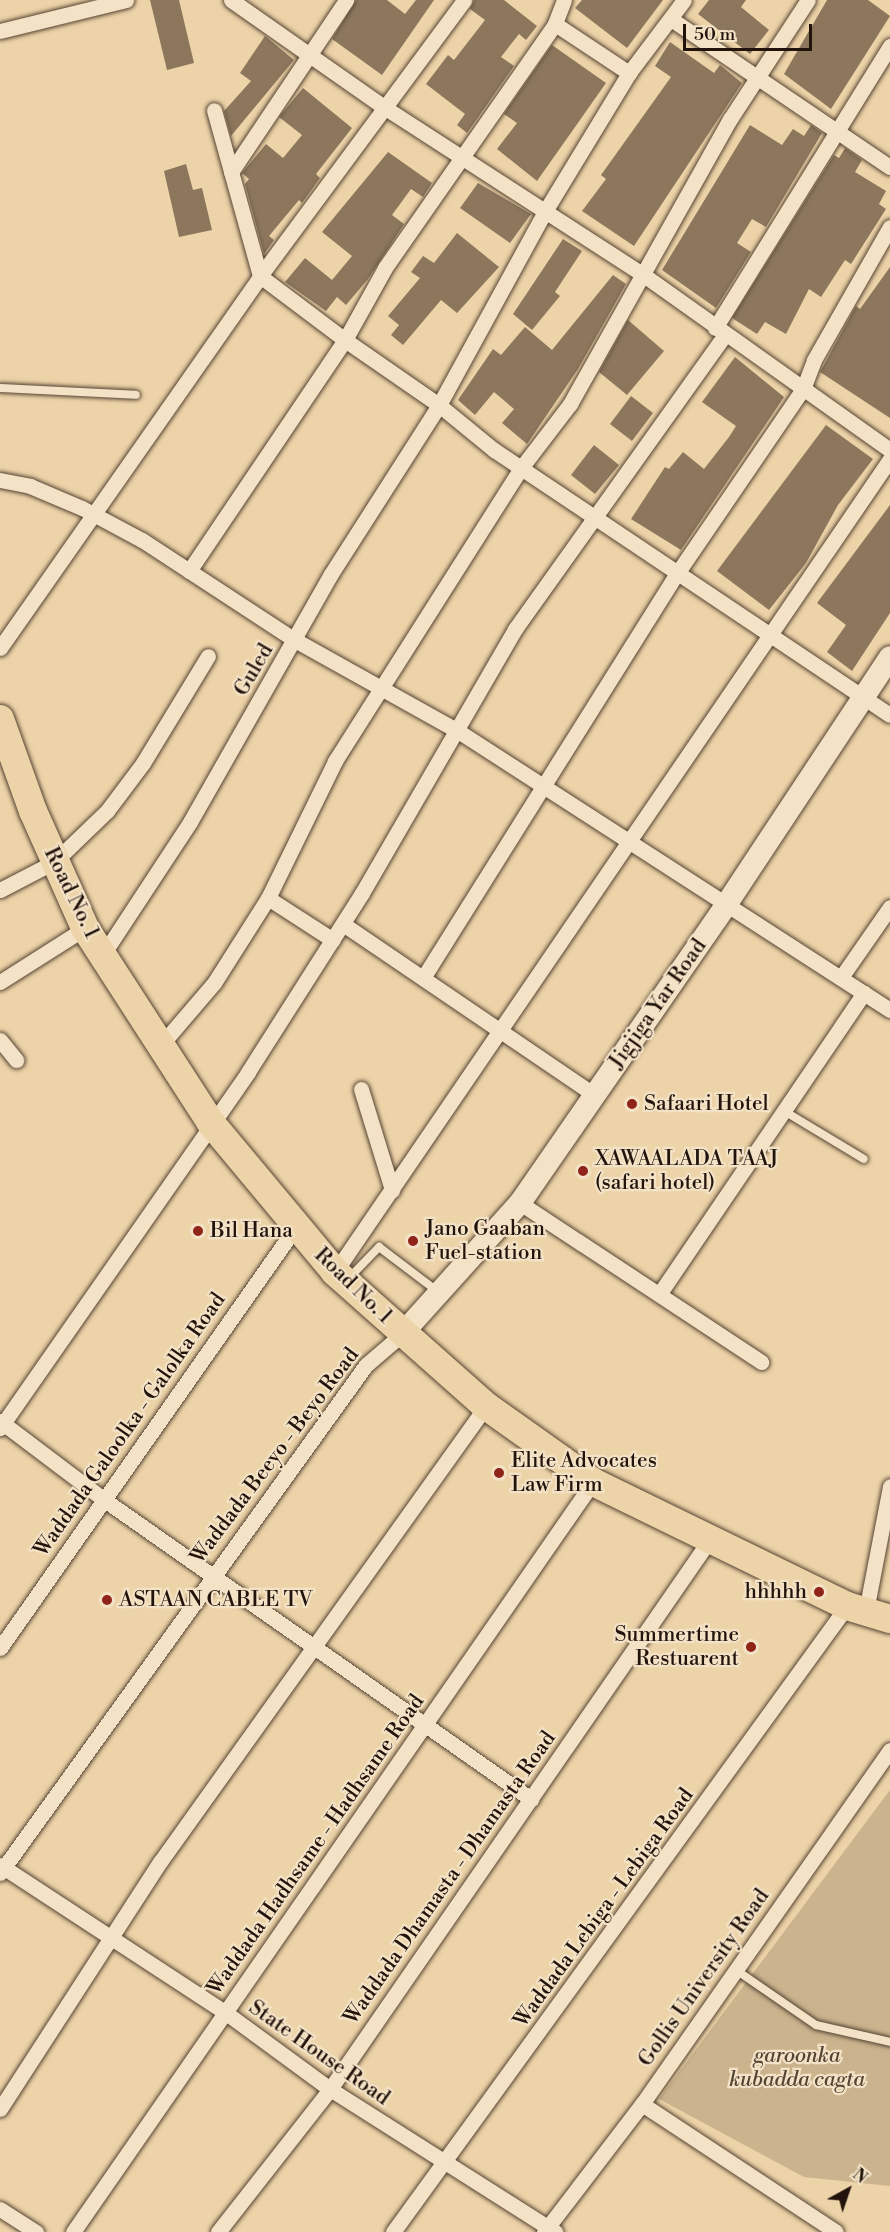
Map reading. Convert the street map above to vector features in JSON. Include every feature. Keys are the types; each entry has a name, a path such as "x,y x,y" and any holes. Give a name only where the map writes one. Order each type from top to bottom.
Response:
{"highway":[{"name":"Road No. 1","path":"0,719 54,862 85,928 102,956 212,1123 295,1228 340,1277 486,1406 594,1482 708,1542 868,1612"}],"street":[{"path":"0,31 126,0"},
{"path":"231,0 384,107 463,157 544,213 645,276 719,332 890,450"},
{"path":"231,172 307,54 346,0"},
{"path":"0,648 96,516 260,276 464,0"},
{"path":"189,571 345,340 385,268 555,24 564,0"},
{"name":"Guled","path":"102,956 190,822 331,574 439,405 544,213 629,73 684,0"},
{"path":"160,1046 214,983 268,898 335,761 521,468 570,404 755,80 808,0"},
{"path":"671,19 755,80 890,167"},
{"path":"555,24 629,73"},
{"path":"531,1799 103,1499 1,1424 212,1123 333,940 458,731 515,629 596,514 650,446 890,46"},
{"path":"214,110 260,276 345,340 439,405 521,468 596,514 890,715"},
{"path":"423,978 678,572 802,389 814,360 890,228"},
{"path":"340,1277 392,1190 890,459"},
{"path":"0,480 30,486 96,516 189,571 295,640 458,731 632,840 726,905 842,976 890,1010"},
{"path":"0,890 54,862 107,811 136,773 208,656"},
{"name":"Jigjiga Yar Road","path":"402,1334 520,1203 726,905 890,657"},
{"path":"268,898 333,940"},
{"path":"842,976 890,907"},
{"path":"343,924 595,1095"},
{"path":"0,982 85,928"},
{"path":"660,1293 864,993"},
{"path":"0,1040 16,1060"},
{"path":"362,1089 392,1190"},
{"path":"520,1203 660,1293 761,1362"},
{"name":"Waddada Galoolka - Galolka Road","path":"0,1647 295,1228"},
{"name":"Waddada Beeyo - Beyo Road","path":"1,1868 366,1365 402,1334"},
{"path":"0,2109 160,1862 486,1406"},
{"name":"Waddada Hadhsame - Hadhsame Road","path":"73,2232 594,1482"},
{"path":"868,1612 890,1486"},
{"name":"Waddada Dhamasta - Dhamasta Road","path":"218,2232 330,2089 708,1542"},
{"name":"Waddada Lebiga - Lebiga Road","path":"393,2232 629,1912 868,1612"},
{"name":"Gollis University Road","path":"549,2230 642,2104 889,1753"},
{"name":"State House Road","path":"1,1868 226,2013 330,2089 442,2163 549,2230"},
{"path":"642,2104 836,2232"},
{"path":"0,2209 36,2232"}],"lane":[{"path":"0,388 136,395"},
{"path":"784,1110 864,1159"},
{"path":"340,1277 379,1247 439,1292"},
{"path":"736,1970 816,2025 890,2042"}],"green space":[{"name":"garoonka kubadda cagta","path":"890,1790 890,2186 804,2177 659,2099"}],"building":[{"path":"150,0 179,0 194,63 167,70"},
{"path":"356,0 387,0 405,14 416,0 434,0 382,75 332,39"},
{"path":"474,0 504,0 537,26 526,40 519,34 501,57 514,66 467,133 457,125 465,114 426,84 448,55 454,60 485,20 470,9"},
{"path":"582,0 663,0 627,48 575,8"},
{"path":"709,0 746,0 741,7 769,30 750,54 698,14"},
{"path":"827,0 868,0 890,16 831,109 784,74"},
{"path":"265,36 294,60 231,136 224,111 251,81 240,73"},
{"path":"670,42 714,73 720,65 742,83 634,246 582,211 606,179 601,175 671,77 655,66"},
{"path":"552,45 606,83 537,181 497,149 517,123 504,114"},
{"path":"303,88 352,128 316,174 320,178 302,203 299,200 269,236 274,240 264,254 245,184 249,179 242,173 266,144 283,158 302,135 279,117"},
{"path":"750,125 782,145 793,129 804,136 811,125 822,133 766,227 752,219 737,243 751,252 716,308 662,270"},
{"path":"845,148 862,160 855,172 886,191 879,204 886,209 851,264 845,260 821,297 809,289 786,334 765,322 757,334 732,318 834,155 839,158"},
{"path":"388,152 432,183 423,197 411,189 392,215 404,224 368,279 346,305 337,297 326,311 285,282 305,258 332,280 352,256 322,232"},
{"path":"186,164 193,190 202,188 212,230 179,237 164,171"},
{"path":"478,183 531,214 510,243 460,208"},
{"path":"457,233 499,267 457,313 441,300 403,345 391,335 399,325 388,316 420,278 411,272 423,256 434,263"},
{"path":"563,239 582,251 555,292 560,296 532,330 513,314"},
{"path":"890,267 890,418 820,372 856,306 860,309"},
{"path":"613,275 626,284 578,369 527,444 502,423 514,409 494,392 475,415 458,400 493,349 501,355 525,327 552,350"},
{"path":"628,320 664,351 627,395 599,372"},
{"path":"735,357 784,397 681,550 631,519 665,467 669,469 683,452 704,469 729,437 736,426 702,402"},
{"path":"631,396 653,413 632,441 610,424"},
{"path":"826,425 873,459 838,505 806,563 769,610 717,571"},
{"path":"594,445 619,465 595,494 571,475"},
{"path":"890,505 890,613 852,671 827,652 846,625 817,603"}],"place":[{"name":"Safaari Hotel","path":"632,1104"},
{"name":"XAWAALADA TAAJ (safari hotel)","path":"583,1171"},
{"name":"Bil Hana","path":"198,1231"},
{"name":"Jano Gaaban Fuel-station","path":"413,1241"},
{"name":"Elite Advocates Law Firm","path":"499,1473"},
{"name":"hhhhh","path":"819,1592"},
{"name":"ASTAAN CABLE TV","path":"107,1600"},
{"name":"Summertime Restuarent","path":"751,1647"}]}
